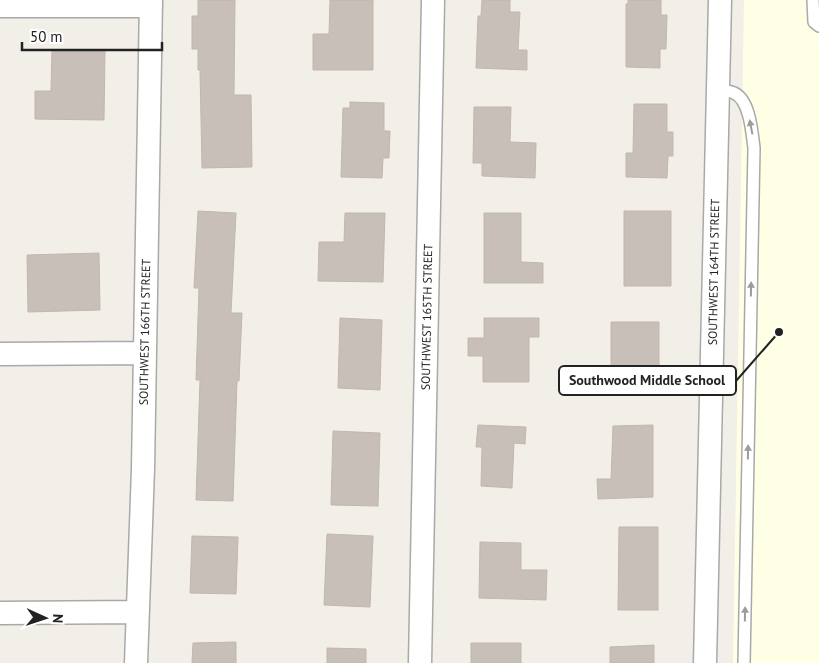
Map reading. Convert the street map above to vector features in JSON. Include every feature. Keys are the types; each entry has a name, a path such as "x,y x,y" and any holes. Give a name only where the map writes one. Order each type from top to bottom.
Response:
{"street":[{"name":"SOUTHWEST 165TH STREET","path":"420,663 433,0"},
{"name":"SOUTHWEST 164TH STREET","path":"705,663 720,0"},
{"path":"0,6 151,3"},
{"name":"SOUTHWEST 166TH STREET","path":"136,663 145,353 151,3"},
{"path":"0,354 145,353"},
{"path":"0,613 137,612"}],"lane":[{"path":"813,0 814,22 819,26"},
{"path":"719,90 734,93 743,100 750,121 754,148 744,663"}],"shaded area":[{"path":"744,0 819,0 819,663 733,663"}],"building":[{"path":"198,0 235,0 234,95 251,95 252,167 202,168 200,70 198,70 198,49 192,49 192,16 198,16"},
{"path":"330,0 373,0 373,70 313,70 313,34 329,34"},
{"path":"482,0 510,0 510,12 520,12 518,50 527,50 527,70 476,68 478,16 481,16"},
{"path":"628,0 661,0 661,15 667,15 666,49 660,49 660,68 626,67 626,4 628,4"},
{"path":"52,50 105,50 104,120 35,119 35,91 51,91"},
{"path":"350,102 384,103 384,131 390,131 389,158 383,158 382,178 341,177 343,108 350,108"},
{"path":"634,104 667,104 667,132 673,132 673,156 668,156 667,178 626,177 626,153 633,153"},
{"path":"474,107 511,107 510,142 536,143 535,178 482,176 482,163 473,163"},
{"path":"198,211 236,213 231,313 242,313 239,381 237,381 233,501 196,500 200,380 196,380 199,288 194,288"},
{"path":"624,211 671,211 671,286 624,286"},
{"path":"345,213 385,213 383,282 318,281 319,242 344,242"},
{"path":"484,213 521,213 521,262 543,263 543,283 484,283"},
{"path":"99,253 100,310 28,312 27,255"},
{"path":"340,318 382,320 380,390 338,388"},
{"path":"484,318 539,318 539,337 529,337 529,382 483,382 483,356 468,356 468,338 484,338"},
{"path":"611,322 659,322 659,391 611,391"},
{"path":"478,425 526,427 525,444 514,443 512,488 481,486 482,447 476,447"},
{"path":"653,425 653,497 598,499 597,479 611,479 613,426"},
{"path":"333,431 380,433 378,506 331,505"},
{"path":"619,527 658,527 658,610 618,610"},
{"path":"327,534 373,536 370,607 324,605"},
{"path":"192,536 238,537 236,594 190,593"},
{"path":"480,542 521,543 521,570 547,570 546,600 479,598"},
{"path":"236,642 236,663 192,663 193,643"},
{"path":"471,643 521,643 521,663 471,663"},
{"path":"654,645 654,663 610,663 610,647"},
{"path":"327,648 366,649 366,663 327,663"}],"place":[{"name":"Southwood Middle School","path":"779,332"}]}
